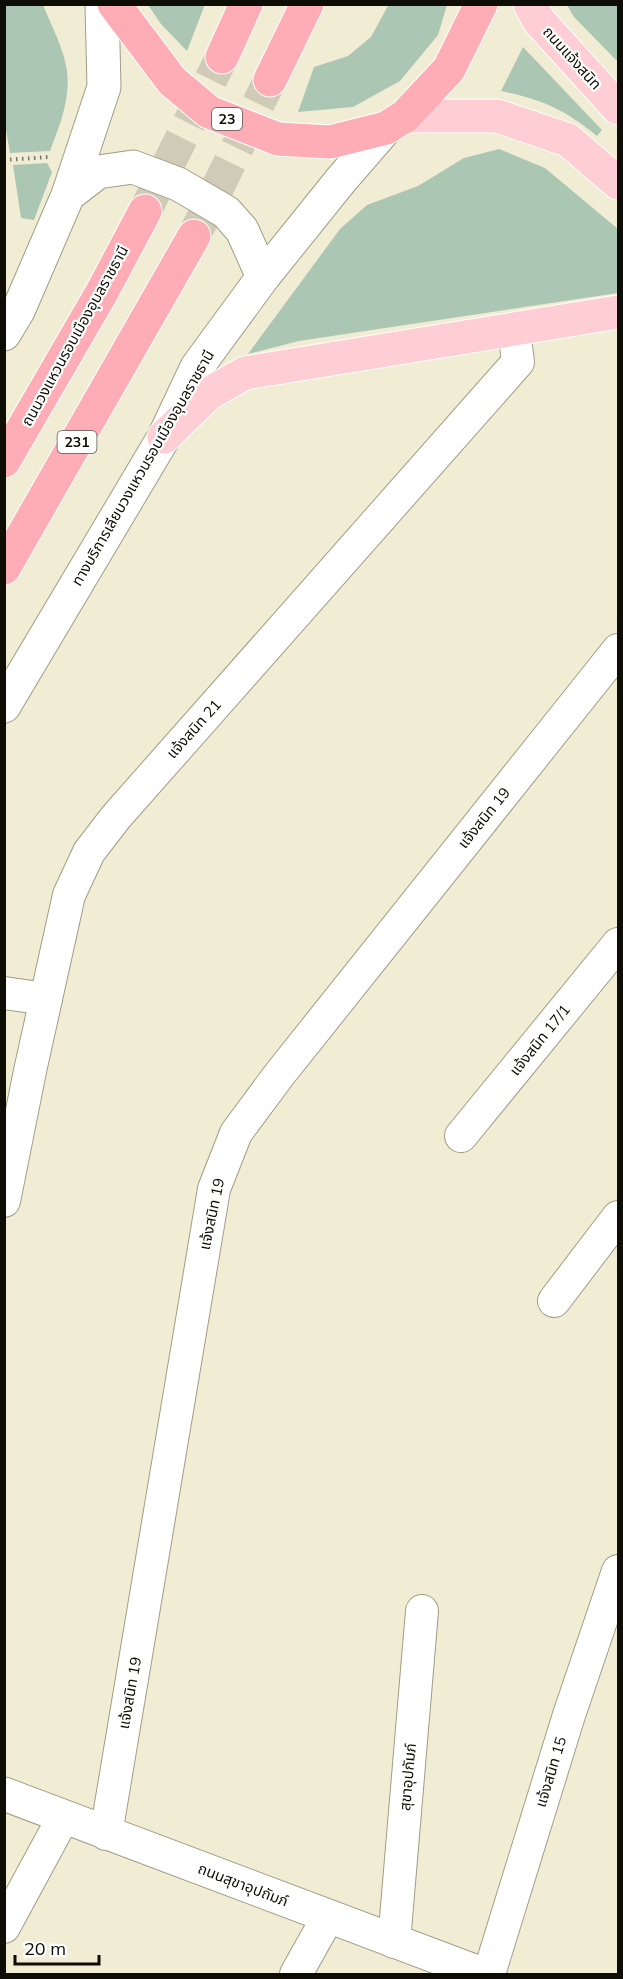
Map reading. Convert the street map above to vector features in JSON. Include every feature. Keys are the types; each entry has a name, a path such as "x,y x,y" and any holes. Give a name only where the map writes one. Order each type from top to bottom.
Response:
{"highway":[{"name":"23","path":"114,4 172,81 209,112 278,139 330,142 396,122"},
{"path":"222,57 246,4"},
{"path":"270,80 307,4"},
{"path":"396,122 449,69 481,4"},
{"name":"ถนนวงแหวนรอบเมืองอุบลราชธานี","path":"4,461 102,292 145,211"},
{"name":"231","path":"4,568 194,236"}],"main road":[{"path":"4,334 18,311 68,195 104,87 102,4"},
{"name":"ถนนแจ้งสนิท","path":"530,4 539,21 618,108"},
{"name":"23","path":"396,122 497,116 568,140 618,183"},
{"name":"ทางบริการเลียบวงแหวนรอบเมืองอุบลราชธานี","path":"4,706 164,437 197,367 263,277 396,122"},
{"path":"68,195 98,172 133,166 178,184 226,212 242,230 263,277"},
{"path":"164,437 208,394 245,373 618,312"},
{"name":"ถนนสุขาอุปถัมภ์","path":"4,1794 394,1942 448,1969 482,1974"}],"street":[{"name":"แจ้งสนิท 21","path":"4,1201 69,895 89,852 123,808 518,362 514,330"},
{"name":"แจ้งสนิท 19","path":"106,1834 214,1189 236,1133 286,1066 618,650"},
{"name":"แจ้งสนิท 17/1","path":"461,1136 618,944"},
{"path":"4,993 46,999"},
{"path":"554,1301 618,1217"},
{"name":"แจ้งสนิท 15","path":"489,1974 569,1714 618,1571"},
{"name":"สุขาอุปกัมภ์","path":"394,1942 422,1611"},
{"path":"4,1927 63,1818"},
{"path":"296,1974 328,1917"}],"path":[{"path":"4,160 47,157"}],"green space":[{"path":"389,4 447,5 438,35 400,81 353,107 298,112 314,67 348,56 371,37"},
{"path":"4,5 43,5 65,59 68,82 66,100 50,151 10,153 4,119"},
{"path":"148,5 203,5 187,51 161,24"},
{"path":"567,5 618,5 618,62 574,17"},
{"path":"523,47 602,130 597,136 563,112 529,98 501,91"},
{"path":"499,149 545,168 618,229 618,293 299,341 248,354 340,229 367,205 418,186 464,158"},
{"path":"47,163 52,172 34,220 21,218 13,165"}],"tunnel":[{"path":"145,211 222,57"},
{"path":"194,236 270,80"}]}
